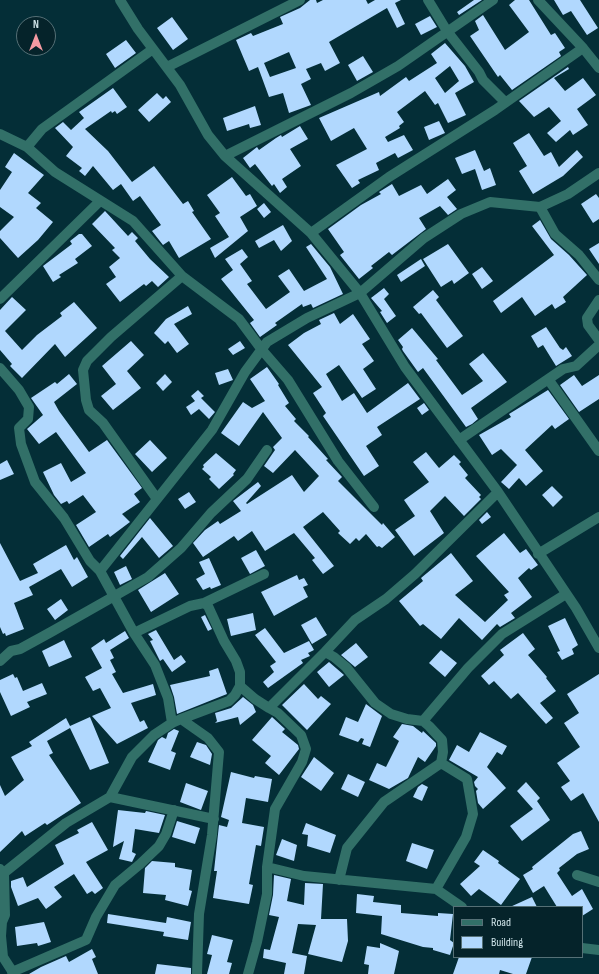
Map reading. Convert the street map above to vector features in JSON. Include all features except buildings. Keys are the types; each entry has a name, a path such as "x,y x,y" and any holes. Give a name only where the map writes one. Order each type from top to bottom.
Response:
{"street":[{"path":"120,0 138,29 180,85 208,135 225,156 311,233 360,293 405,367 498,492 566,594 599,648"},
{"path":"167,67 300,0"},
{"path":"428,0 447,31 479,72 483,80 505,102"},
{"path":"225,156 351,93 398,66 493,0"},
{"path":"538,0 583,48 599,68"},
{"path":"311,233 389,177 505,102 583,48"},
{"path":"27,147 42,129 153,49"},
{"path":"0,134 27,147 55,172 133,221 182,276 239,319 262,350 288,380 338,461 374,507"},
{"path":"100,571 212,430 245,372 267,342 307,318 360,293 424,238 461,214 490,202 540,207 568,194 599,173"},
{"path":"0,299 100,200"},
{"path":"540,207 555,234 579,255 599,280"},
{"path":"157,499 103,423 89,410 86,400 83,370 87,361 111,337 182,276"},
{"path":"599,300 586,318 588,325 599,340"},
{"path":"459,440 563,369 576,366 599,345"},
{"path":"0,368 19,390 29,407 28,419 19,428 21,444 35,482 64,518 90,561 100,571 134,633 155,665 177,721 208,738 219,752 214,819 199,914 197,974"},
{"path":"548,379 599,450"},
{"path":"1,657 11,651 20,649 148,577 181,548 211,513 247,479 267,450"},
{"path":"269,708 355,620 386,599 409,579 498,492"},
{"path":"538,554 599,517"},
{"path":"134,633 190,606 204,603 264,574"},
{"path":"423,721 468,668 502,634 566,594"},
{"path":"174,810 166,834 159,846 115,885 96,917 86,940 13,973 3,957 1,936 2,922 5,915 1,873 66,823 110,797 132,757 154,735 177,721 229,701 235,695 240,686 240,672 236,661 224,641 208,606 204,603"},
{"path":"325,652 346,667 375,703 391,714 407,719 423,721 442,740 443,752 441,763"},
{"path":"240,686 278,713 301,735 306,749 302,762 275,809 267,867 267,894 257,942 248,974"},
{"path":"340,880 347,848 384,802 431,768 441,763"},
{"path":"436,889 466,837 473,814 467,779 441,763"},
{"path":"110,797 214,819"},
{"path":"267,867 304,876 436,889 461,906"},
{"path":"577,875 599,882"},
{"path":"583,948 599,950"}]}
